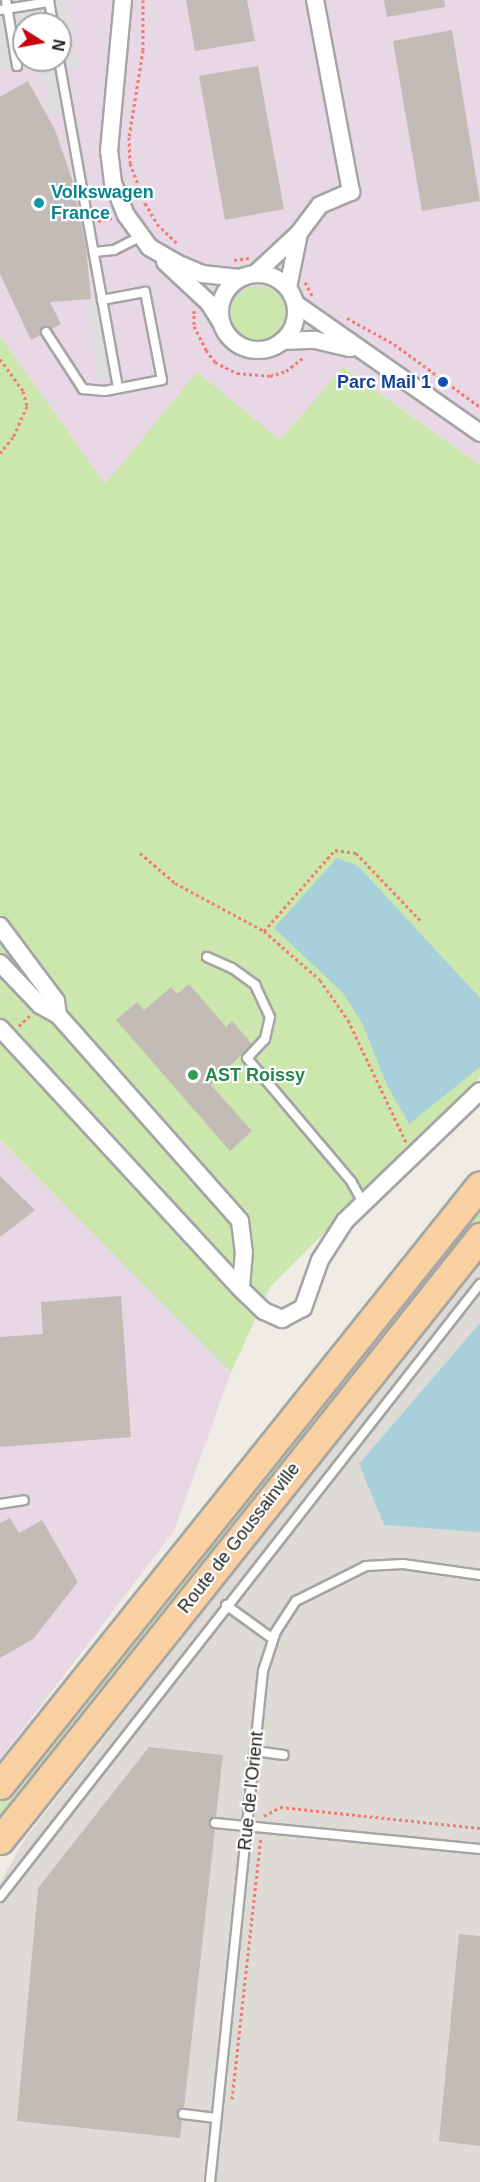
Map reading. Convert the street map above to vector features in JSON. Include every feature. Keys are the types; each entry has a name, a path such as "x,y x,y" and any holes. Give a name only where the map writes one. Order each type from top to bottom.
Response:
{"main road":[{"name":"Route de Goussainville","path":"0,1785 480,1185"},
{"name":"Route de Goussainville","path":"0,1840 480,1237"}],"street":[{"path":"123,0 109,150 113,183 126,215 145,242 209,303 226,334 246,349 265,349 282,341 315,340 363,351"},
{"path":"221,322 223,297 249,270 299,233 320,205 351,192 315,0"},
{"path":"288,288 299,233"},
{"path":"145,242 202,274 249,270 279,280 288,288 296,304 480,433"},
{"path":"282,341 294,324 296,304"},
{"path":"0,926 56,1001 58,1015"},
{"path":"0,963 40,1005 58,1015 240,1221 244,1252 241,1289"},
{"path":"0,1028 241,1289 264,1311 282,1319 303,1308 320,1260 345,1221 480,1091"}],"lane":[{"path":"12,43 4,6 49,1"},
{"path":"61,72 118,388"},
{"path":"94,252 145,242"},
{"path":"46,332 79,386 92,391 162,380 146,292 102,300"},
{"path":"207,957 232,968 255,985 270,1017 265,1039 247,1058 351,1181 363,1203"},
{"path":"0,1897 226,1605 480,1284"},
{"path":"0,1504 24,1500"},
{"name":"Rue de l'Orient","path":"210,2182 263,1671 273,1639 296,1601 366,1566 403,1564 480,1575"},
{"path":"226,1605 273,1639"},
{"path":"255,1751 284,1755"},
{"path":"215,1823 480,1850"},
{"path":"183,2114 216,2118"}],"path":[{"path":"143,0 143,50 129,137 130,163 145,203 157,224 186,248"},
{"path":"89,223 113,220"},
{"path":"224,261 249,270"},
{"path":"304,279 316,301"},
{"path":"342,316 394,344 480,408"},
{"path":"0,359 23,391 27,406 13,437 0,453"},
{"path":"264,931 335,850 356,853 421,921"},
{"path":"140,853 175,883 264,931 320,980 348,1020 414,1157"},
{"path":"232,2104 265,1814 280,1807 480,1828"}],"shaded area":[{"path":"0,0 480,0 480,465 344,367 280,440 105,485 0,336"},
{"path":"55,0 67,0 69,12 57,12"},
{"path":"2,16 12,69 1,71 0,17"},
{"path":"72,28 79,68 72,69"},
{"path":"43,72 55,72 62,114 51,115"},
{"path":"96,301 100,325 89,327 85,303"},
{"path":"100,328 109,380 98,382 90,330"},
{"path":"0,1140 231,1372 174,1531 0,1759"},
{"path":"480,1259 480,2182 0,2182 0,1883 24,1840"}],"green space":[{"path":"258,286 268,288 277,294 283,303 285,313 283,323 277,332 268,338 258,340 248,338 239,332 233,323 231,313 233,303 239,294 248,288"},
{"path":"0,336 105,484 197,372 280,440 343,367 480,465 480,1077 270,1287 231,1372 0,1140"},
{"path":"480,1196 480,1225 0,1828 0,1797"}],"water":[{"path":"337,858 358,866 480,998 480,1067 409,1124 387,1085 363,1025 343,993 274,928"},
{"path":"480,1323 480,1532 384,1525 359,1464"}],"building":[{"path":"186,0 247,0 255,41 195,51"},
{"path":"384,0 444,0 445,7 387,17"},
{"path":"452,30 480,201 422,211 393,41"},
{"path":"258,66 284,209 225,220 199,76"},
{"name":"Volkswagen France","path":"28,81 55,130 73,182 86,247 91,299 50,302 61,324 52,329 43,326 40,335 31,340 0,274 0,97"},
{"name":"AST Roissy","path":"189,984 226,1027 232,1021 252,1044 211,1085 252,1131 230,1151 116,1020 137,1002 144,1010 171,987 177,994"},
{"path":"0,1176 35,1210 0,1237"},
{"path":"121,1296 131,1437 0,1447 0,1337 43,1334 41,1302"},
{"path":"10,1518 19,1533 42,1520 78,1582 33,1639 0,1658 0,1523"},
{"path":"149,1747 223,1755 216,1817 209,1822 215,1829 184,2108 177,2114 182,2120 180,2138 17,2121 38,1888"},
{"path":"459,1934 480,1936 480,2146 439,2141"}],"place":[{"name":"Volkswagen France","path":"39,203"},
{"name":"Parc Mail 1","path":"443,382"},
{"name":"AST Roissy","path":"193,1075"}]}
